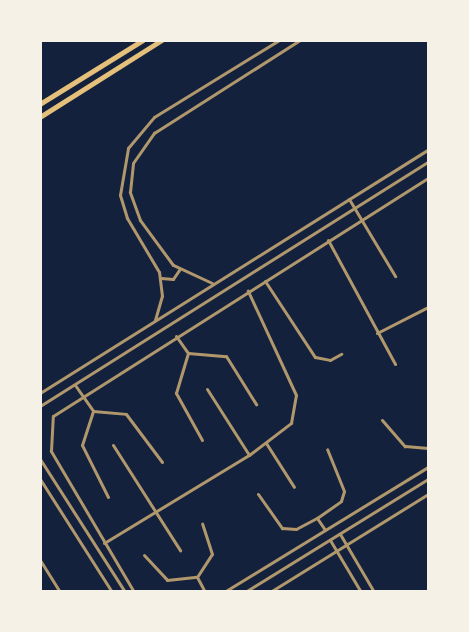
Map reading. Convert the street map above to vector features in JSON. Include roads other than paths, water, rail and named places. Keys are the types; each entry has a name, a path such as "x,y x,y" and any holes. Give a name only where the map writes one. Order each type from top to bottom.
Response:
{"main road":[{"path":"40,104 143,40"},
{"path":"40,117 162,40"}],"street":[{"path":"155,320 161,278 122,203 119,179 128,148 154,117 279,40"},
{"path":"214,284 179,270 134,207 130,177 136,156 154,134 300,40"},
{"path":"40,393 429,150"},
{"path":"40,406 429,162"},
{"path":"134,591 104,543 49,444 53,416 82,395 361,218 429,178"},
{"path":"348,199 395,276"},
{"path":"328,240 395,364"},
{"path":"161,278 173,279 179,270"},
{"path":"265,280 315,357 330,360 341,354"},
{"path":"104,543 286,430 297,403 248,291"},
{"path":"377,333 429,307"},
{"path":"176,336 188,353"},
{"path":"188,353 226,356 256,404"},
{"path":"188,353 176,393 202,440"},
{"path":"75,385 93,411"},
{"path":"207,389 249,455"},
{"path":"93,411 126,414 162,462"},
{"path":"93,411 82,445 108,497"},
{"path":"382,420 405,446 429,448"},
{"path":"266,443 294,487"},
{"path":"113,445 180,550"},
{"path":"258,494 282,528 296,529 317,518 341,501 344,491 327,449"},
{"path":"40,459 125,591"},
{"path":"224,591 429,467"},
{"path":"40,479 112,591"},
{"path":"245,591 429,479"},
{"path":"270,591 429,494"},
{"path":"317,518 325,530"},
{"path":"197,577 212,554 202,524"},
{"path":"339,534 374,591"},
{"path":"330,540 361,591"},
{"path":"144,555 167,580 197,577"},
{"path":"40,560 60,591"},
{"path":"197,577 206,591"}]}
